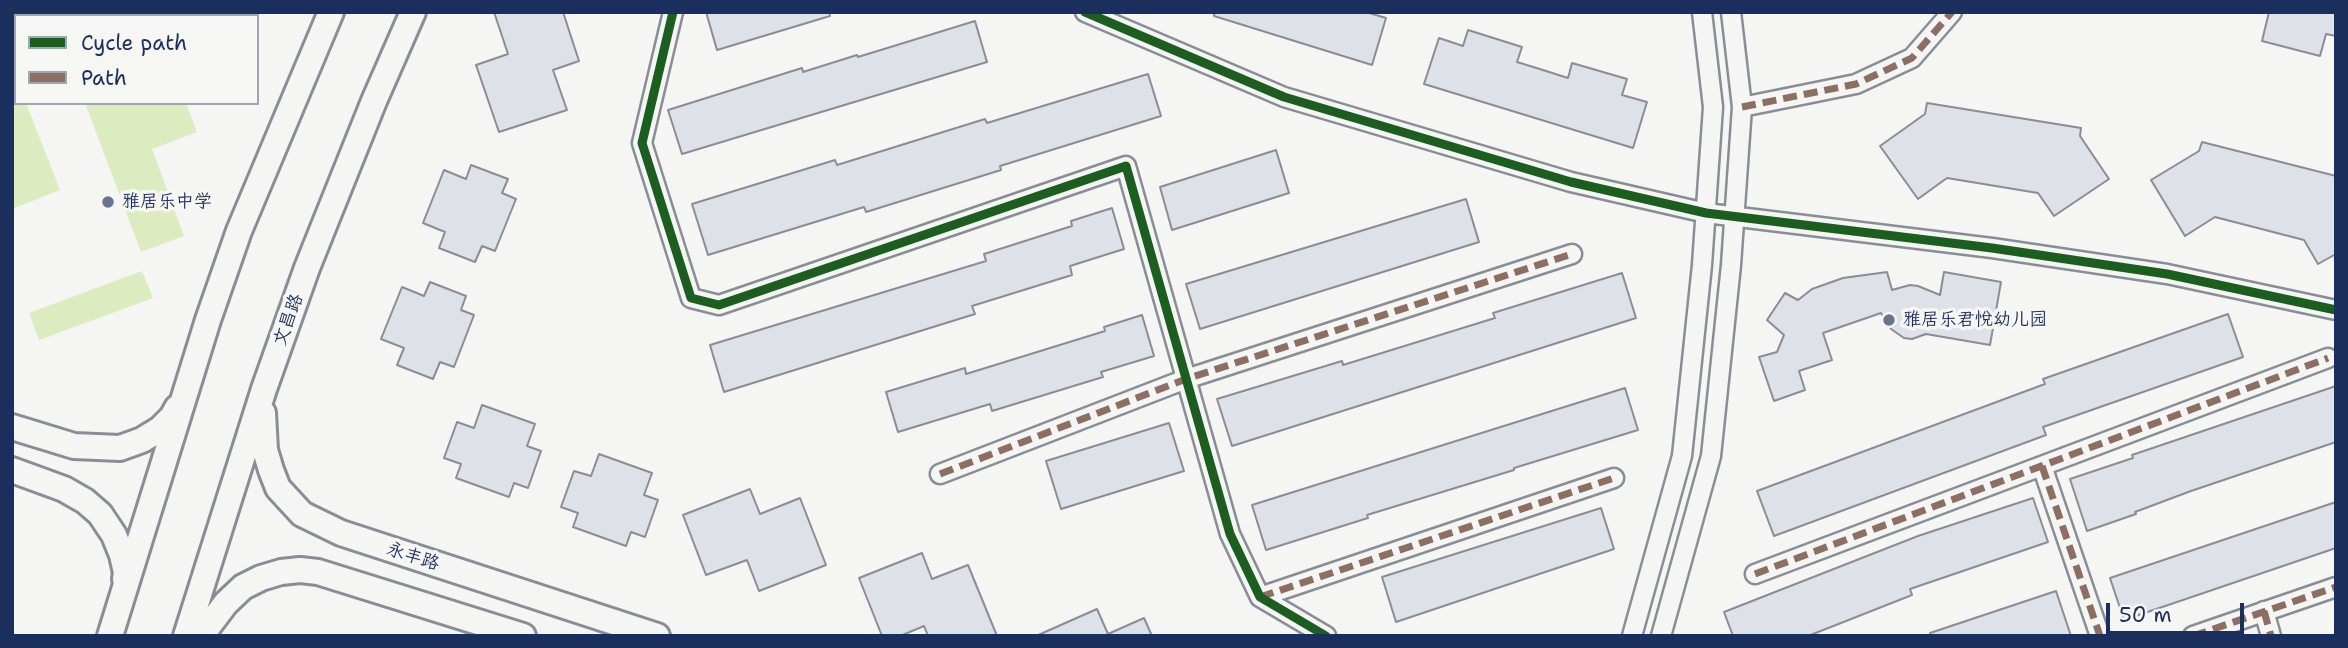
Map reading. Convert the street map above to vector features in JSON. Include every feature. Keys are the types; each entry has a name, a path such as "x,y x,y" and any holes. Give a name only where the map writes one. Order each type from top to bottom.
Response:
{"street":[{"path":"110,636 239,232 331,12"},
{"name":"文昌路","path":"186,636 264,390 312,256 412,12"},
{"path":"673,12 642,142 691,298 719,304 1126,166 1230,534 1260,597 1326,636"},
{"path":"1085,12 1284,97 1571,182 1706,213 1992,248 2167,274 2336,310"},
{"path":"1633,636 1682,456 1706,213 1713,107 1702,12"},
{"path":"1661,636 1711,456 1742,107 1731,12"},
{"path":"1742,107 1856,84 1912,58 1952,12"},
{"path":"940,474 1186,379 1572,254"},
{"path":"1755,575 2328,358"},
{"path":"12,427 74,446 120,448 142,440 160,429 172,417 188,385"},
{"name":"永丰路","path":"264,390 263,431 271,470 278,488 302,514 341,533 657,636"},
{"path":"2042,466 2100,636"},
{"path":"12,470 64,489 85,501 100,514 114,535 122,555 126,573 120,601"},
{"path":"1260,597 1614,478"},
{"path":"201,636 226,603 243,587 281,572 300,570 318,572 523,636"},
{"path":"2193,636 2336,587"},
{"path":"2264,611 2272,636"}],"green space":[{"path":"12,68 14,105 27,105 60,190 12,209"},
{"path":"86,105 187,105 197,132 152,149 184,236 141,252"},
{"path":"142,271 153,298 39,340 29,313"}],"building":[{"path":"494,12 563,12 579,61 553,70 567,110 499,132 476,65 508,54"},
{"path":"706,12 829,12 830,16 717,50"},
{"path":"1214,12 1366,12 1386,18 1372,65 1214,16"},
{"path":"2269,12 2336,12 2336,36 2326,34 2320,56 2262,41"},
{"path":"975,21 987,62 682,154 668,110 802,68 803,72"},
{"path":"1468,30 1522,47 1517,62 1568,78 1572,63 1627,79 1622,95 1647,102 1633,148 1424,84 1439,38 1463,46"},
{"path":"1148,74 1161,116 1000,166 1001,170 866,212 864,207 708,255 692,204 835,160 837,165 985,119 987,123"},
{"path":"1927,103 2081,128 2080,136 2109,179 2054,216 2038,193 1947,178 1918,199 1880,146 1925,114"},
{"path":"2202,142 2336,176 2336,254 2318,264 2304,240 2215,217 2185,236 2151,180 2199,151"},
{"path":"1276,150 1289,193 1172,230 1160,187"},
{"path":"471,165 508,179 502,193 516,199 495,251 482,246 475,262 439,248 445,232 423,223 444,170 466,179"},
{"path":"1466,199 1479,242 1200,329 1186,284"},
{"path":"1112,208 1124,249 1070,266 1072,275 972,306 975,314 724,392 710,345 986,261 984,254 1072,226 1071,221"},
{"path":"1887,272 1892,290 1910,285 1940,295 1944,272 2001,282 1990,345 1926,334 1912,339 1904,338 1891,329 1881,313 1823,333 1832,360 1799,371 1805,390 1774,401 1759,357 1777,352 1784,335 1767,320 1785,293 1798,300 1812,289 1843,278"},
{"path":"1622,273 1636,318 1232,446 1217,399 1342,361 1343,365 1495,318 1493,313"},
{"path":"430,282 466,296 461,310 474,315 454,367 440,362 433,379 397,365 404,348 381,339 402,287 424,296"},
{"path":"2228,314 2243,357 2043,427 2046,435 1774,536 1757,491 2045,384 2043,379"},
{"path":"1142,315 1154,356 1101,372 1103,377 992,411 990,404 898,432 886,392 965,368 966,374 1105,331 1104,327"},
{"path":"2336,386 2336,442 2191,491 2087,531 2070,479 2133,458 2132,455"},
{"path":"1625,388 1638,430 1367,515 1368,518 1266,550 1252,505"},
{"path":"482,405 535,424 527,446 541,451 528,488 514,483 509,497 456,478 461,464 444,458 457,422 474,428"},
{"path":"1169,423 1184,471 1061,509 1046,461"},
{"path":"599,454 652,473 644,495 658,500 645,537 631,532 626,546 573,527 578,513 561,507 574,471 591,476"},
{"path":"750,489 760,514 800,498 826,565 759,591 747,560 706,575 683,515"},
{"path":"2033,498 2048,542 1910,589 1912,595 1808,636 1733,636 1724,612 1918,536"},
{"path":"2336,502 2336,548 2124,620 2110,578"},
{"path":"1601,508 1614,549 1396,622 1382,577"},
{"path":"922,553 932,579 968,565 997,636 928,636 924,626 900,636 882,636 859,578"},
{"path":"2056,591 2071,636 1931,636 1930,633"},
{"path":"1097,609 1108,634 1144,618 1152,636 1036,636"}],"marked path":[{"path":"1742,107 1856,84 1912,58 1952,12"},
{"path":"940,474 1186,379 1572,254"},
{"path":"1755,574 2328,358"},
{"path":"2042,466 2100,636"},
{"path":"1260,597 1614,478"},
{"path":"2193,636 2336,587"},
{"path":"2264,611 2271,636"}],"cycle path":[{"path":"673,12 642,143 691,298 719,305 1126,166 1230,534 1260,597 1326,636"},
{"path":"1085,12 1284,97 1571,182 1706,213 1992,248 2167,274 2336,310"}],"place":[{"name":"雅居乐中学","path":"108,202"},
{"name":"雅居乐君悦幼儿园","path":"1889,320"}]}
